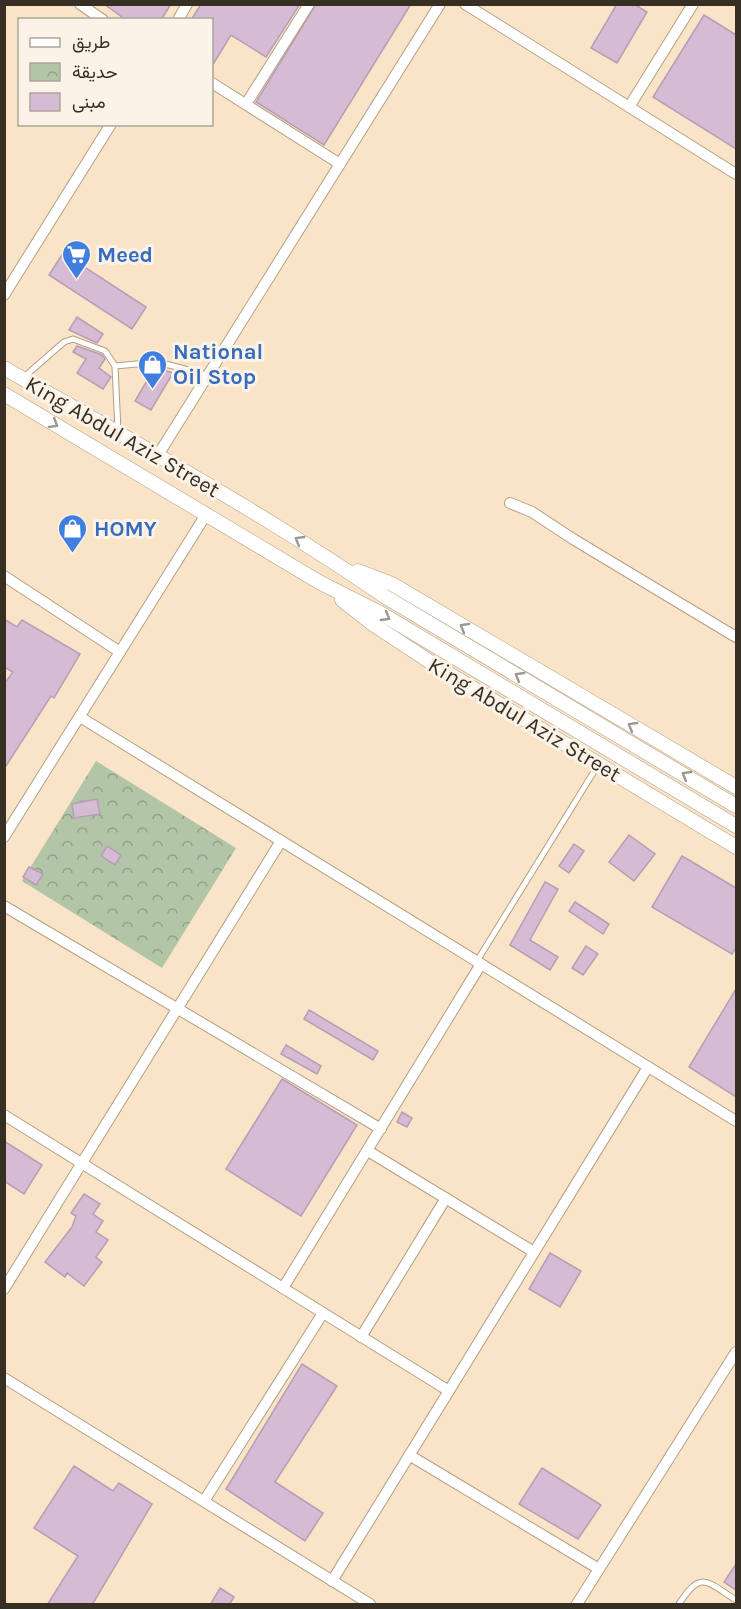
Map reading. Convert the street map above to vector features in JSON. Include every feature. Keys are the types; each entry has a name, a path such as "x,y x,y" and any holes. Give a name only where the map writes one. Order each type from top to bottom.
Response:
{"street":[{"path":"80,4 100,18"},
{"path":"179,18 187,4"},
{"path":"246,104 309,4"},
{"path":"158,455 440,4"},
{"path":"465,4 736,174"},
{"path":"629,107 693,4"},
{"path":"213,84 340,164"},
{"path":"4,295 110,126"},
{"name":"King Abdul Aziz Street","path":"4,368 158,455 334,561 384,596 736,806"},
{"name":"King Abdul Aziz Street","path":"4,394 207,513 319,582 382,614 736,826"},
{"path":"510,503 532,512 736,637"},
{"path":"4,837 207,513"},
{"name":"King Abdul Aziz Street","path":"334,561 392,585 736,788"},
{"path":"4,576 120,652"},
{"name":"King Abdul Aziz Street","path":"319,582 374,625 736,847"},
{"path":"80,717 736,1121"},
{"path":"4,1289 281,841"},
{"path":"4,906 381,1129"},
{"path":"283,1288 381,1129 479,963"},
{"path":"332,1581 648,1066"},
{"path":"4,1115 449,1391"},
{"path":"368,1150 534,1252"},
{"path":"361,1336 446,1198"},
{"path":"204,1502 323,1313"},
{"path":"577,1605 736,1352"},
{"path":"6,1383 370,1605"},
{"path":"409,1455 600,1569"}],"lane":[{"path":"22,378 56,347 73,339 105,351 115,366 118,433"},
{"path":"115,366 158,362 207,375"},
{"path":"479,963 599,763"},
{"path":"679,1605 690,1587 698,1580 705,1580 736,1599"}],"green space":[{"path":"96,761 236,848 162,968 22,881"}],"building":[{"path":"104,4 171,4 162,18 123,18"},
{"path":"201,4 300,4 266,57 231,35 213,64 213,18 192,18"},
{"path":"316,4 411,4 324,145 256,102"},
{"path":"617,4 634,4 647,12 617,63 591,48"},
{"path":"704,15 736,35 736,149 653,97"},
{"path":"63,253 146,307 132,329 49,275"},
{"path":"77,317 103,334 97,343 69,330"},
{"path":"77,346 102,355 105,359 99,368 111,377 103,389 77,373 86,359 73,352"},
{"path":"155,367 173,373 151,410 135,401"},
{"path":"4,619 17,627 22,620 80,654 54,698 51,696 4,769 4,684 13,672 4,667"},
{"path":"97,799 100,814 74,818 72,804"},
{"path":"629,835 655,854 634,881 609,862"},
{"path":"574,844 584,851 569,873 559,866"},
{"path":"107,846 121,855 115,865 101,856"},
{"path":"682,856 736,888 736,947 732,954 652,907"},
{"path":"29,867 43,874 36,885 23,877"},
{"path":"545,882 558,889 530,940 558,957 550,970 510,945"},
{"path":"575,902 609,924 603,934 569,911"},
{"path":"586,946 598,954 583,975 572,968"},
{"path":"736,989 736,1097 689,1067"},
{"path":"309,1010 378,1051 373,1060 304,1019"},
{"path":"286,1045 321,1066 317,1074 281,1054"},
{"path":"282,1079 357,1125 301,1216 226,1169"},
{"path":"402,1112 412,1118 407,1127 397,1122"},
{"path":"4,1141 42,1165 24,1194 4,1181"},
{"path":"84,1194 100,1204 93,1214 103,1221 96,1232 108,1240 96,1257 102,1262 84,1286 67,1273 65,1277 45,1262 72,1227 76,1216 71,1213"},
{"path":"550,1253 581,1271 560,1307 529,1289"},
{"path":"302,1364 337,1386 275,1482 323,1513 305,1541 226,1489"},
{"path":"74,1466 113,1491 119,1483 152,1504 92,1605 47,1605 78,1556 34,1528"},
{"path":"542,1468 601,1505 578,1539 519,1504"},
{"path":"736,1564 736,1590 724,1582"},
{"path":"220,1588 234,1597 229,1605 210,1605"}],"place":[{"name":"Meed","path":"76,280"},
{"name":"National Oil Stop","path":"152,390"},
{"name":"HOMY","path":"73,554"}]}
